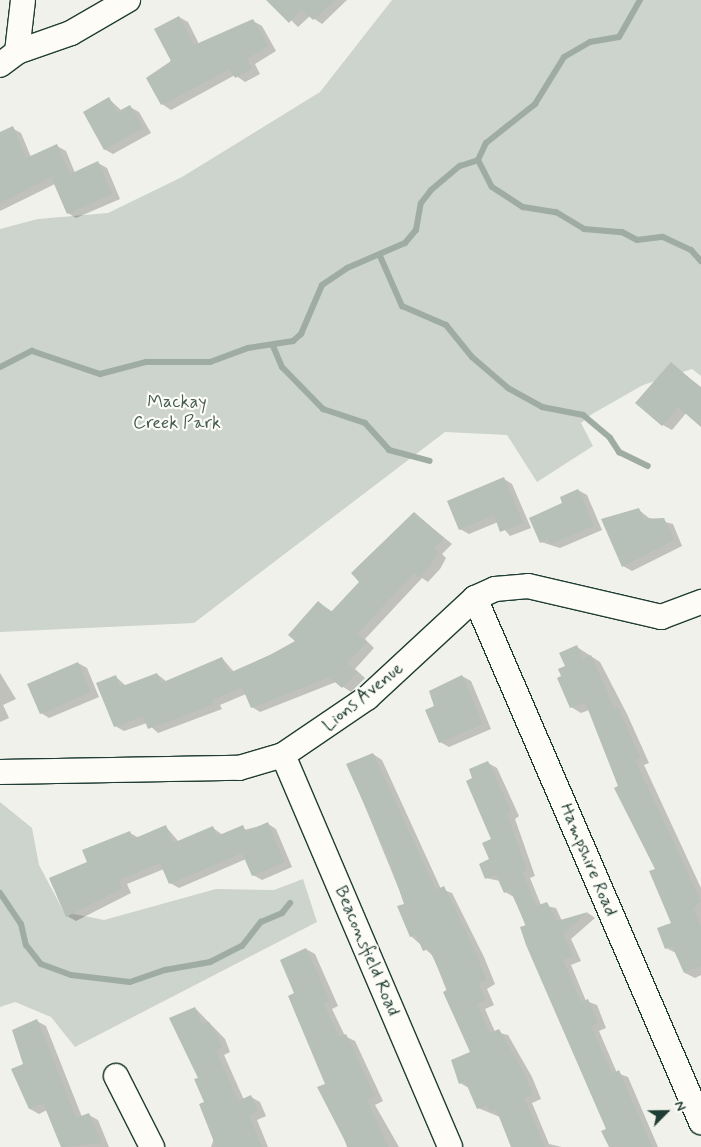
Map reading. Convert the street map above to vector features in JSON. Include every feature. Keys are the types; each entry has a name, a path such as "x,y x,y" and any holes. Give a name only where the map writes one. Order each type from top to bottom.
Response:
{"street":[{"path":"9,58 23,0"},
{"path":"9,58 71,33 128,0"},
{"name":"Lions Avenue","path":"0,772 239,768 283,755 367,698 475,598 495,589 528,586 661,617 701,602"},
{"name":"Hampshire Road","path":"475,598 701,1122"},
{"name":"Beaconsfield Road","path":"283,755 450,1147"},
{"path":"116,1076 152,1147"}],"green space":[{"name":"Mackay Creek Park","path":"392,0 701,0 701,376 692,369 643,385 592,414 581,423 593,446 537,482 507,435 445,432 194,623 0,632 0,229 38,219 108,213 182,177 320,92"},
{"path":"0,802 32,828 39,865 64,912 104,920 216,889 274,890 303,879 317,922 75,1047 51,1017 15,1002 0,1007"}],"building":[{"path":"266,0 335,0 313,20 302,9 289,23"},
{"path":"179,16 194,45 253,19 268,46 247,59 252,69 235,78 230,69 161,105 146,78 171,61 154,29"},
{"path":"109,97 117,112 130,105 143,128 104,150 83,112"},
{"path":"13,126 26,158 57,144 70,174 98,161 112,194 67,214 51,177 0,203 0,132"},
{"path":"671,362 701,388 701,427 678,407 662,426 635,403"},
{"path":"504,477 523,523 500,532 494,515 459,530 447,501"},
{"path":"578,489 594,526 550,544 548,539 540,543 529,518 562,503 560,497"},
{"path":"639,508 644,519 664,518 674,540 622,567 601,519"},
{"path":"414,512 444,538 434,549 438,552 431,564 419,578 414,573 357,634 367,642 347,663 357,672 342,688 329,677 251,708 242,687 212,700 214,704 148,729 143,716 114,727 96,683 116,675 120,687 157,673 161,683 222,657 229,673 270,655 295,641 288,635 318,601 331,612 359,582 351,573"},
{"path":"577,645 583,659 591,655 614,709 618,707 640,758 635,760 701,901 693,908 701,927 701,966 684,973 672,946 665,949 657,928 671,923 649,871 655,869 614,788 618,786 585,702 570,708 557,678 561,676 558,669 565,666 559,653"},
{"path":"78,662 91,692 40,714 27,684"},
{"path":"462,675 483,724 439,743 425,710 434,706 429,691"},
{"path":"373,753 436,890 444,886 475,951 486,979 479,984 486,1000 477,1004 490,1033 499,1029 523,1071 533,1094 524,1098 545,1147 511,1147 496,1109 490,1112 487,1105 477,1109 465,1081 459,1084 451,1060 470,1052 443,992 448,989 429,949 423,951 416,935 410,937 397,906 404,904 388,857 346,764"},
{"path":"488,761 511,811 507,814 527,871 522,873 536,906 547,902 557,921 588,912 563,934 573,956 563,960 581,1002 588,999 598,1023 591,1026 612,1074 619,1070 652,1147 609,1147 601,1131 606,1129 526,945 520,927 526,925 510,890 504,893 496,875 485,879 479,864 489,859 482,843 491,839 466,781 472,778 469,769"},
{"path":"268,822 284,862 252,876 242,853 169,884 160,863 119,880 122,888 66,917 49,878 87,862 82,850 130,831 133,839 166,825 173,843 213,826 217,836 243,825 246,832"},
{"path":"306,948 330,1001 324,1004 339,1037 346,1034 375,1096 367,1100 388,1147 348,1147 317,1087 325,1084 288,996 294,993 280,960"},
{"path":"195,1007 202,1024 209,1022 216,1033 222,1047 216,1050 238,1101 251,1095 258,1111 249,1115 262,1147 216,1147 199,1104 204,1102 194,1079 198,1078 169,1018"},
{"path":"37,1019 76,1118 89,1113 102,1143 61,1147 43,1103 29,1109 11,1069 23,1064 12,1030"}],"waterway":[{"path":"0,367 32,351 100,374 146,362 210,362 248,348 293,341 301,334 322,285 347,268 405,243 416,230 421,203 431,190 460,166 478,160 486,143 535,104 564,57 590,42 619,37 640,0"},
{"path":"478,160 492,187 523,207 556,212 584,229 622,232 637,240 663,237 691,250 701,261"},
{"path":"380,256 402,306 446,325 472,357 508,388 542,407 583,415 610,438 619,452 648,466"},
{"path":"273,346 282,367 323,409 365,423 389,450 430,461"},
{"path":"0,893 21,924 26,945 41,964 71,975 130,982 165,970 210,962 242,946 261,922 282,913 290,903"}]}
